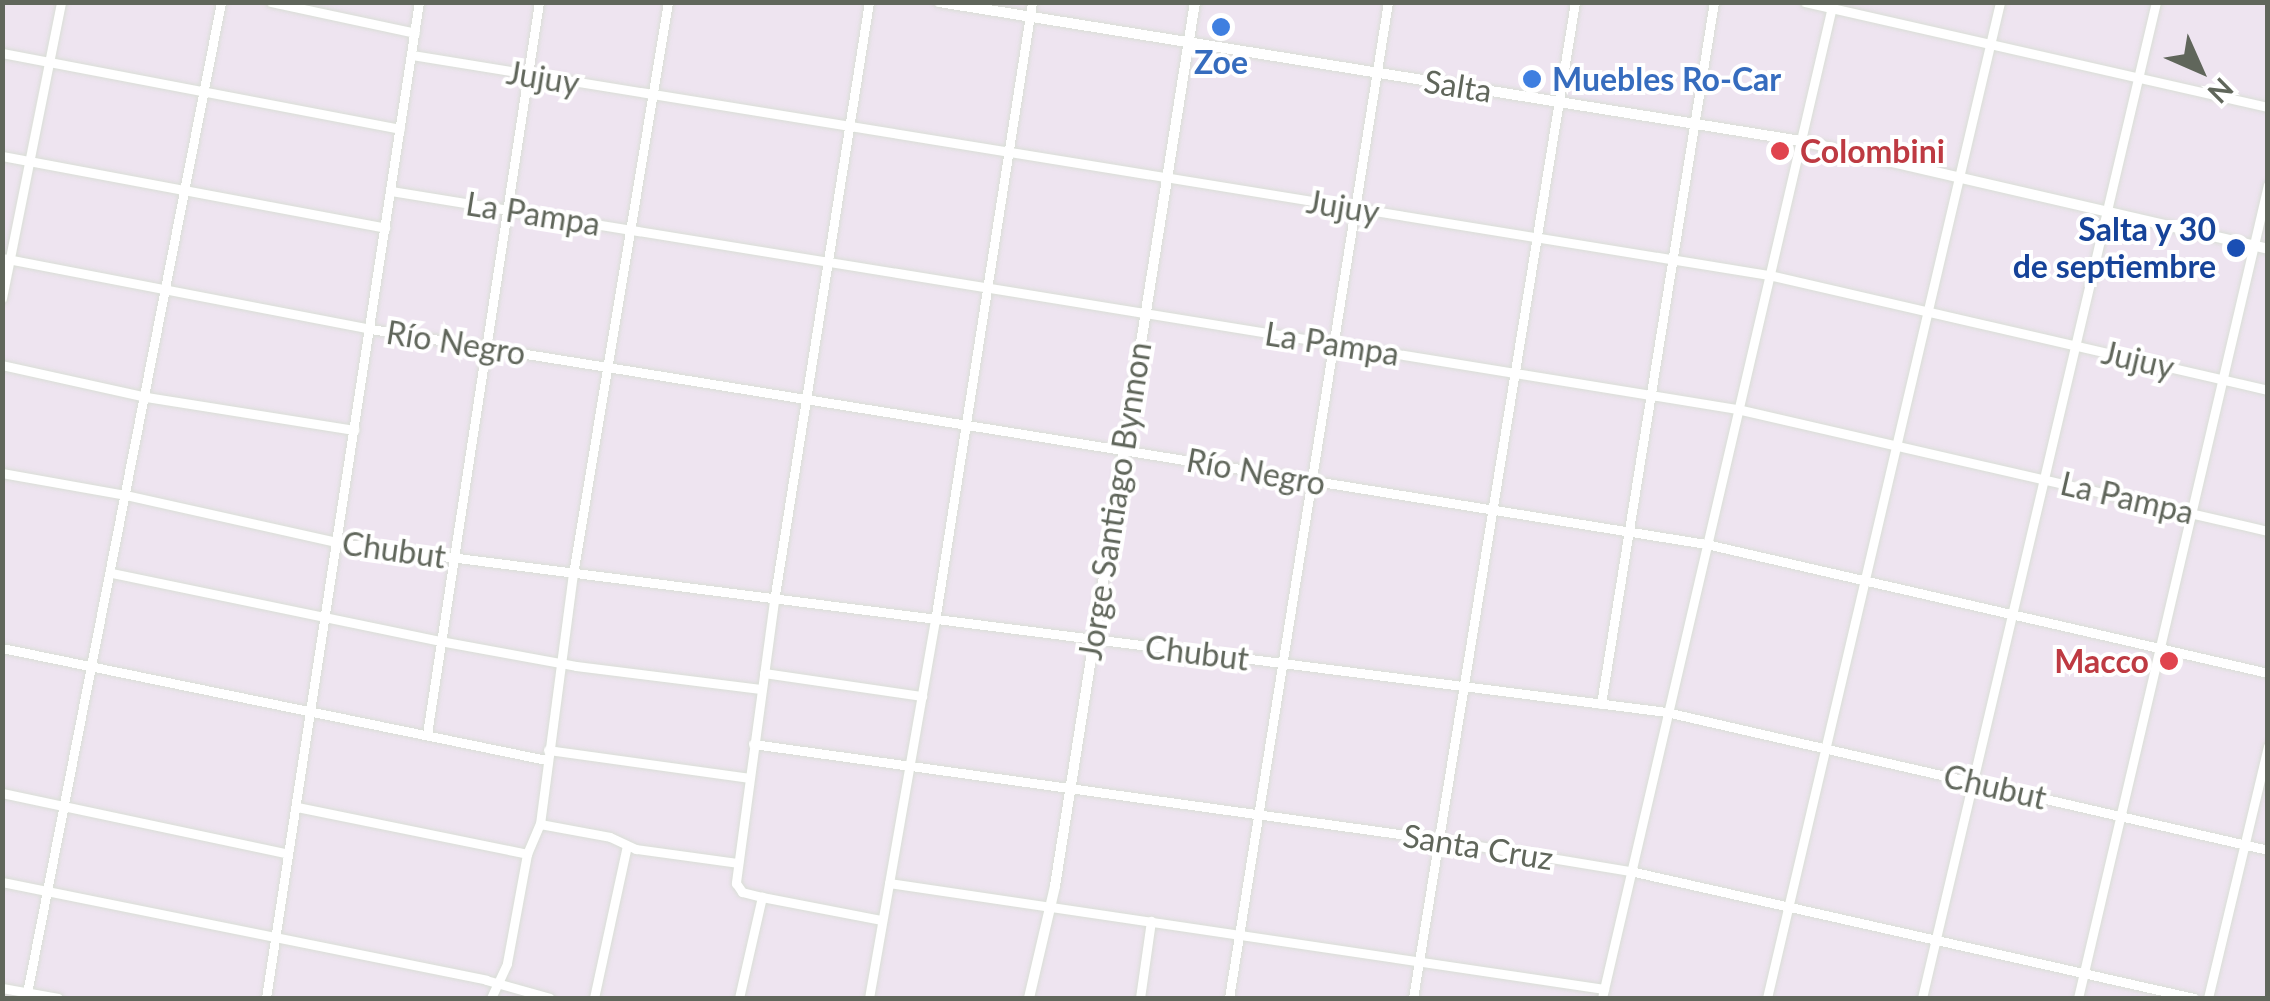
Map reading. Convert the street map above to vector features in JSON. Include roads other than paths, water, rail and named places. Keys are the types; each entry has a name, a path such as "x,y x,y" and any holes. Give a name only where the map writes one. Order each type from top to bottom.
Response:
{"street":[{"path":"2,298 61,2"},
{"path":"27,996 221,2"},
{"path":"271,2 415,33"},
{"path":"266,998 340,543 419,2"},
{"path":"427,734 539,2"},
{"path":"491,998 498,985 527,854 540,824 573,574 668,2"},
{"path":"869,2 774,600 738,863 738,889 882,920"},
{"name":"Salta","path":"938,2 1801,141 2268,249"},
{"path":"869,998 935,621 1032,2"},
{"name":"Jorge Santiago Bynnon","path":"1028,998 1050,908 1195,2"},
{"path":"1229,998 1330,344 1388,2"},
{"path":"1414,998 1575,2"},
{"path":"1600,704 1714,2"},
{"path":"1804,2 1833,5 2268,107"},
{"path":"1767,998 2000,2"},
{"path":"1922,998 2156,2"},
{"path":"889,883 1420,960 1603,994 1833,5"},
{"path":"2,53 400,128"},
{"name":"Jujuy","path":"412,55 1768,275 2268,390"},
{"path":"2,156 385,228"},
{"path":"2078,998 2268,186"},
{"name":"La Pampa","path":"391,191 1738,409 2268,531"},
{"name":"Río Negro","path":"7,259 484,348 1706,544 2268,673"},
{"path":"2,365 146,397 354,430"},
{"name":"Chubut","path":"2,473 126,495 340,543 1666,712 2268,850"},
{"path":"112,573 440,642 561,663 761,689"},
{"path":"2,648 547,755 749,778"},
{"path":"764,673 922,696"},
{"name":"Santa Cruz","path":"753,744 1442,840 1630,871 2194,998"},
{"path":"2208,998 2268,746"},
{"path":"2,794 288,854"},
{"path":"297,806 527,854"},
{"path":"540,824 610,836 627,846 738,863"},
{"path":"594,998 627,846"},
{"path":"2,882 550,998"},
{"path":"739,998 762,897"},
{"path":"1140,998 1151,922"},
{"path":"2,988 27,996 58,998"}],"place":[{"name":"Zoe","path":"1221,27"},
{"name":"Muebles Ro-Car","path":"1532,79"},
{"name":"Colombini","path":"1780,151"},
{"name":"Salta y 30 de septiembre","path":"2236,248"},
{"name":"Macco","path":"2169,661"}]}
